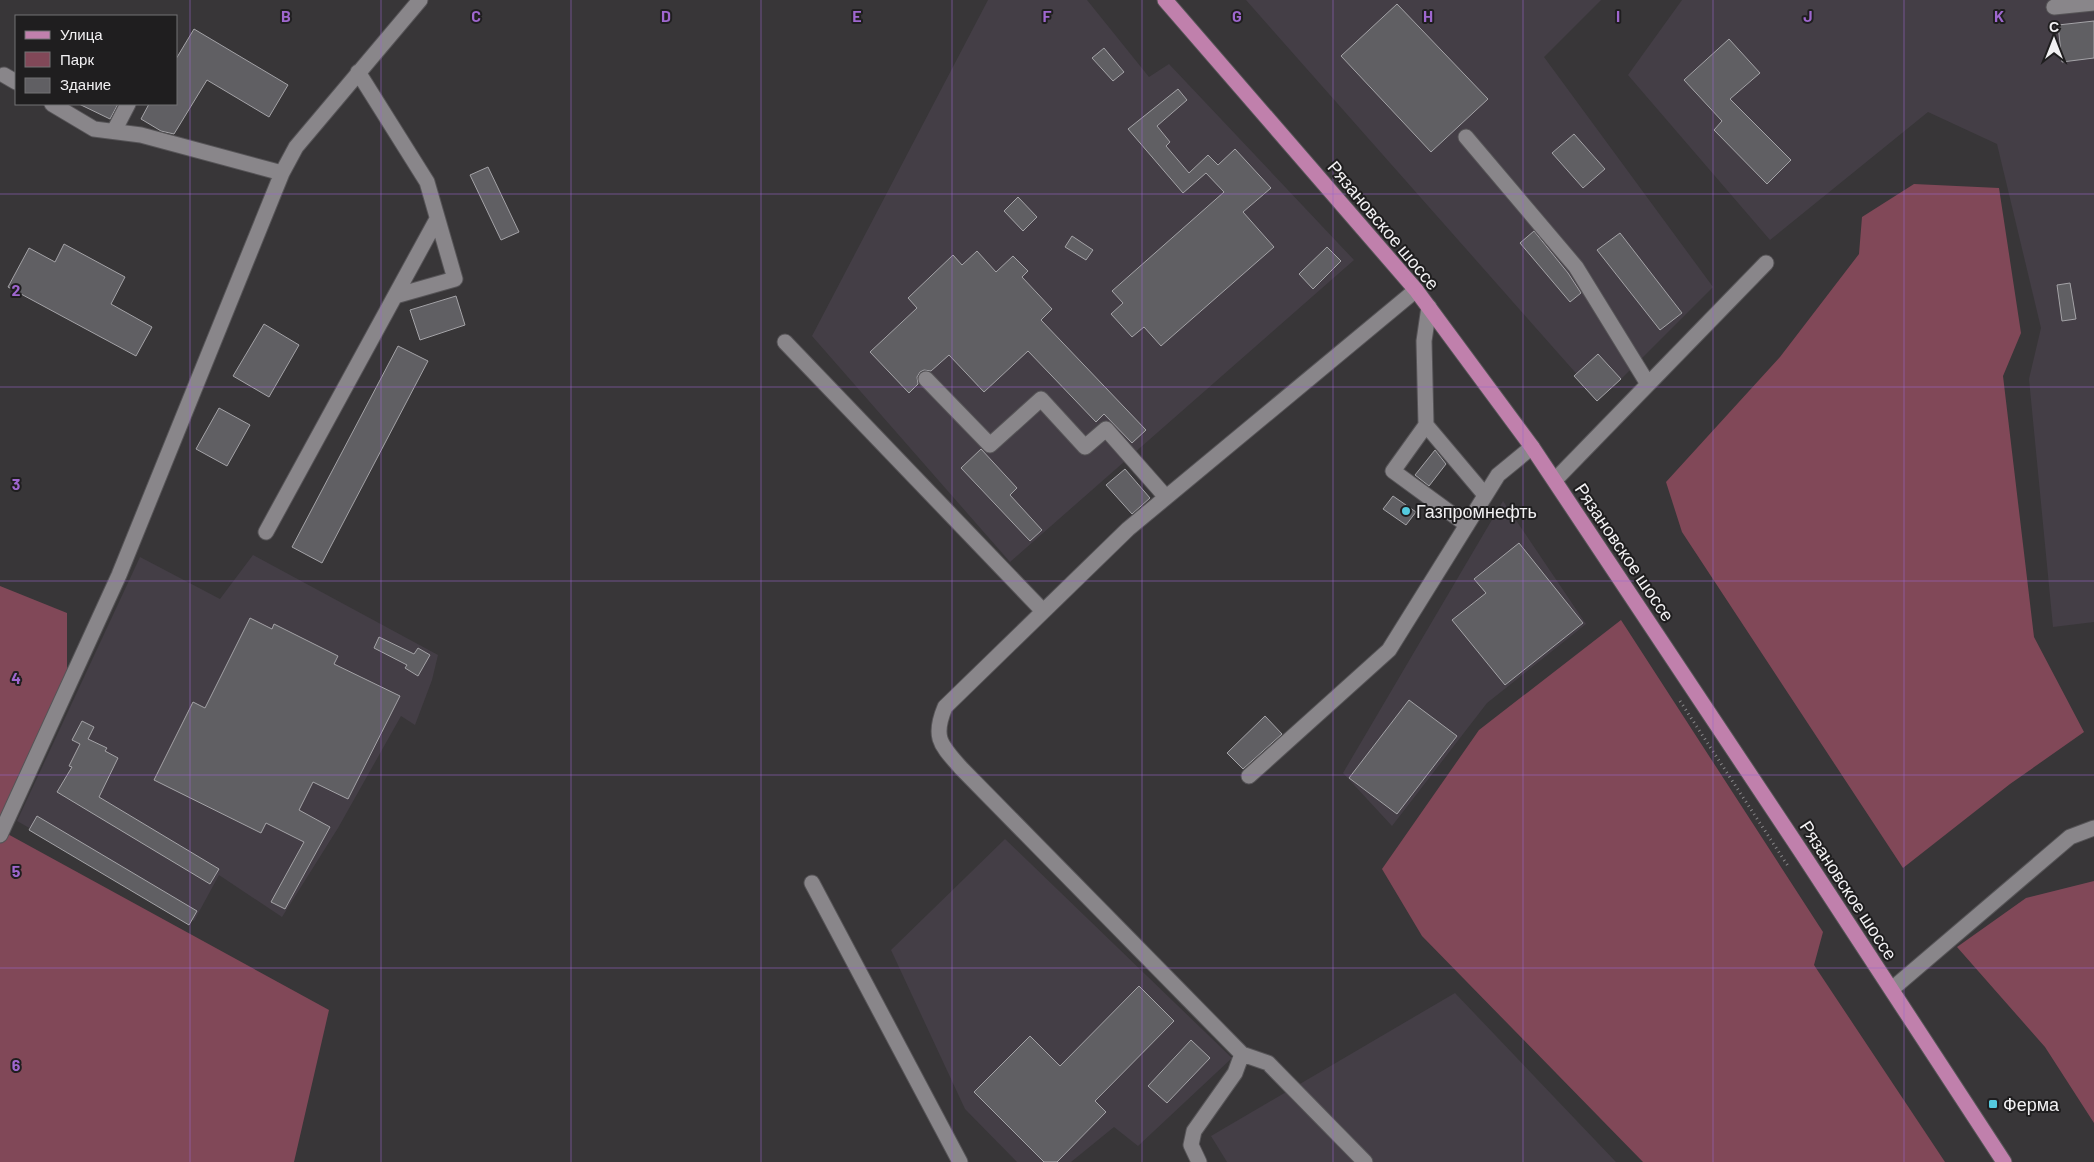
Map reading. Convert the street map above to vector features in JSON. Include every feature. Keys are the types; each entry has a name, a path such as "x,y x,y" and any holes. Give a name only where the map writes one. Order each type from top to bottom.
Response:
{"main road":[{"name":"Рязановское шоссе","path":"1165,0 1416,290 1532,447 1892,989 2004,1162"}],"street":[{"path":"0,835 119,576 282,173 296,147 420,0"},
{"path":"2054,7 2094,2"},
{"path":"358,72 426,182 455,279 395,296"},
{"path":"54,105 94,129 141,135 282,173"},
{"path":"114,131 127,105"},
{"path":"1466,137 1576,267 1648,384"},
{"path":"266,532 437,219"},
{"path":"1555,480 1766,263"},
{"path":"1365,1162 1268,1063 1242,1054 961,768 940,744 938,725 945,707 1042,611 1165,496 1416,290"},
{"path":"1429,307 1424,341 1426,425 1393,471 1467,525"},
{"path":"784,342 1042,611"},
{"path":"926,379 990,446 1041,399 1084,446 1106,429 1165,496"},
{"path":"1426,425 1485,495"},
{"path":"1249,776 1389,650 1498,475 1532,447"},
{"path":"1892,989 2094,816"},
{"path":"2070,837 2094,828"},
{"path":"812,883 960,1162"},
{"path":"1200,1162 1191,1145 1194,1131 1236,1073 1242,1054"}],"shaded area":[{"path":"988,0 1087,0 1149,77 1169,64 1354,260 1010,562 812,336"},
{"path":"1246,0 1601,0 1544,57 1713,287 1621,379 1597,397"},
{"path":"1682,0 2094,0 2094,622 2053,627 2029,379 2041,328 1997,144 1928,112 1770,240 1628,75"},
{"path":"1503,501 1586,624 1487,703 1392,826 1343,773"},
{"path":"253,555 438,655 432,680 415,725 401,716 338,828 282,917 219,875 194,921 17,821 140,557 220,599"},
{"path":"1005,839 1232,1058 1138,1146 1114,1127 1071,1162 1017,1162 965,1109 891,950"},
{"path":"1455,993 1616,1162 1227,1162 1211,1136"}],"green space":[{"path":"1914,184 1999,188 2021,333 2003,376 2034,637 2084,732 2010,784 1903,868 1682,532 1666,482 1780,357 1859,254 1862,217"},
{"path":"0,586 67,613 67,689 4,832 329,1010 294,1162 0,1162"},
{"path":"1621,620 1823,932 1814,965 1945,1162 1643,1162 1422,936 1382,869 1479,730"},
{"path":"2094,881 2094,1123 2045,1047 1957,947 2026,898"}],"building":[{"path":"1397,4 1488,99 1431,152 1341,56"},
{"path":"2094,21 2094,58 2062,62 2058,25"},
{"path":"194,29 288,85 269,117 207,80 174,134 161,131 141,119 148,105 178,105 178,56"},
{"path":"1729,39 1760,73 1730,99 1791,160 1767,184 1714,130 1722,121 1684,80"},
{"path":"1104,48 1124,72 1113,81 1092,58"},
{"path":"1178,89 1187,100 1157,126 1170,142 1166,146 1189,173 1208,155 1218,165 1235,149 1271,188 1243,212 1274,247 1161,346 1144,327 1132,337 1111,314 1123,303 1112,291 1224,192 1206,173 1183,193 1128,129"},
{"path":"81,105 117,105 110,119"},
{"path":"1574,134 1605,169 1583,188 1552,153"},
{"path":"488,167 519,232 501,240 470,175"},
{"path":"1018,197 1037,217 1023,231 1004,211"},
{"path":"1534,231 1568,273 1581,293 1570,302 1520,243"},
{"path":"1620,233 1682,313 1660,330 1597,250"},
{"path":"1072,236 1093,250 1086,260 1065,247"},
{"path":"64,244 125,277 111,304 152,327 136,356 8,287 29,248 55,262"},
{"path":"1327,247 1341,261 1313,289 1299,274"},
{"path":"977,251 996,272 1013,256 1028,271 1022,277 1052,309 1041,320 1146,430 1132,443 1104,414 1096,422 1028,351 984,392 949,355 931,371 924,370 920,372 917,377 918,384 909,393 870,352 917,308 908,298 953,255 962,265"},
{"path":"2070,283 2076,319 2062,321 2057,285"},
{"path":"456,296 465,325 420,340 410,310"},
{"path":"264,324 299,345 269,397 233,376"},
{"path":"398,346 428,361 322,563 292,547"},
{"path":"1598,354 1621,379 1597,401 1574,376"},
{"path":"219,408 250,425 227,466 196,449"},
{"path":"981,449 1017,488 1010,495 1042,530 1030,541 961,468"},
{"path":"1435,450 1446,464 1429,486 1415,475"},
{"path":"1125,469 1150,498 1132,514 1106,485"},
{"path":"1393,496 1416,512 1406,525 1383,509"},
{"path":"1519,543 1583,623 1505,685 1452,620 1486,593 1474,579"},
{"path":"250,618 272,629 274,624 338,656 334,664 400,696 348,799 313,782 299,810 330,827 285,909 271,902 304,842 266,823 261,833 154,780 193,702 205,708"},
{"path":"379,637 414,654 418,648 430,655 418,676 405,668 407,665 374,648"},
{"path":"1409,700 1457,736 1397,814 1349,778"},
{"path":"1265,716 1282,734 1243,769 1227,753"},
{"path":"82,721 94,727 88,739 107,748 105,751 118,758 99,797 219,869 210,884 57,792 72,767 69,766 80,744 72,740"},
{"path":"37,816 197,911 189,925 29,830"},
{"path":"1139,986 1174,1021 1095,1101 1106,1112 1057,1162 1044,1162 974,1092 1030,1036 1060,1066"},
{"path":"1191,1040 1210,1058 1167,1103 1148,1086"}],"place":[{"name":"Газпромнефть","path":"1406,511"},
{"name":"Ферма","path":"1993,1104"}]}
